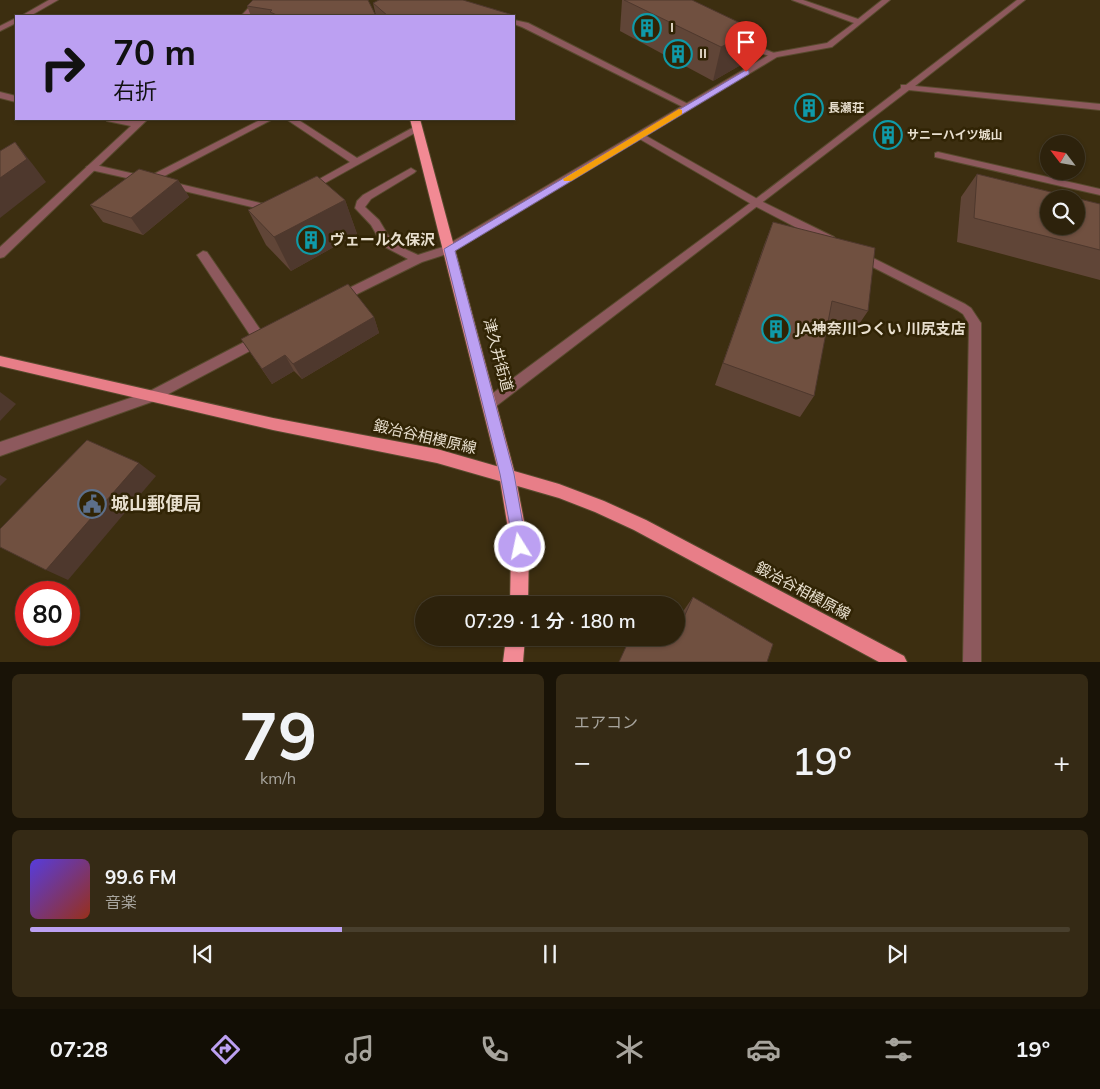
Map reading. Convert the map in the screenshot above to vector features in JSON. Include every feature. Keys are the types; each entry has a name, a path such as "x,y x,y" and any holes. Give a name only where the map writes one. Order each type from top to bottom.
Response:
{"highway":[{"name":"津久井街道","path":"416,124 507,474 520,547 519,596"},
{"path":"514,662 515,646"}],"main road":[{"name":"鍛冶谷相模原線","path":"0,361 273,424 437,456 507,474 599,506 640,525 898,662"}],"street":[{"path":"27,15 54,0"},
{"path":"246,15 260,0"},
{"path":"796,0 860,22"},
{"path":"329,303 418,259 450,249 776,55 829,45 886,0"},
{"path":"490,403 757,203 904,88 1021,0"},
{"path":"0,29 15,21"},
{"path":"515,22 525,25 688,106"},
{"path":"724,37 776,55"},
{"path":"904,88 1100,107"},
{"path":"0,96 15,99"},
{"path":"120,120 140,122"},
{"path":"149,180 266,120"},
{"path":"293,120 356,162"},
{"path":"0,254 140,122"},
{"path":"298,195 356,162 416,124"},
{"path":"641,136 757,203 960,307 967,311 975,323 972,662"},
{"path":"938,155 1100,192"},
{"path":"91,167 267,208 281,204"},
{"path":"411,171 367,197 360,208 375,223 387,243 403,253 418,259"},
{"path":"0,449 152,396 265,337 203,255"}],"building":[{"path":"253,0 368,0 376,15 277,15 270,12 272,10 247,6"},
{"path":"379,0 463,0 513,15 387,15 373,3"},
{"path":"624,0 692,0 755,30 721,47"},
{"path":"15,142 27,159 0,178 0,151"},
{"path":"139,169 178,180 131,218 90,205"},
{"path":"977,174 1043,190 1040,190 1040,235 974,218"},
{"path":"317,176 345,200 274,237 248,210"},
{"path":"1085,200 1100,204 1100,250 1041,235 1085,235"},
{"name":"JA神奈川つくい 川尻支店","path":"773,222 875,248 868,311 832,301 814,396 723,363"},
{"path":"348,284 374,317 293,364 285,355 262,369 241,339"},
{"path":"87,440 139,463 46,570 0,547 0,529"},
{"path":"693,597 773,644 767,662 619,662 626,646 685,646 685,615"}],"slow traffic":[{"path":"568,179 679,112"}],"place":[{"name":"Ⅰ","path":"647,28"},
{"name":"Ⅱ","path":"678,54"},
{"name":"長瀬荘","path":"809,108"},
{"name":"サニーハイツ城山","path":"888,135"},
{"name":"ヴェール久保沢","path":"311,240"},
{"name":"JA神奈川つくい 川尻支店","path":"776,329"},
{"name":"城山郵便局","path":"92,504"}],"route":[{"path":"520,547 507,474 450,249 746,72"}]}
